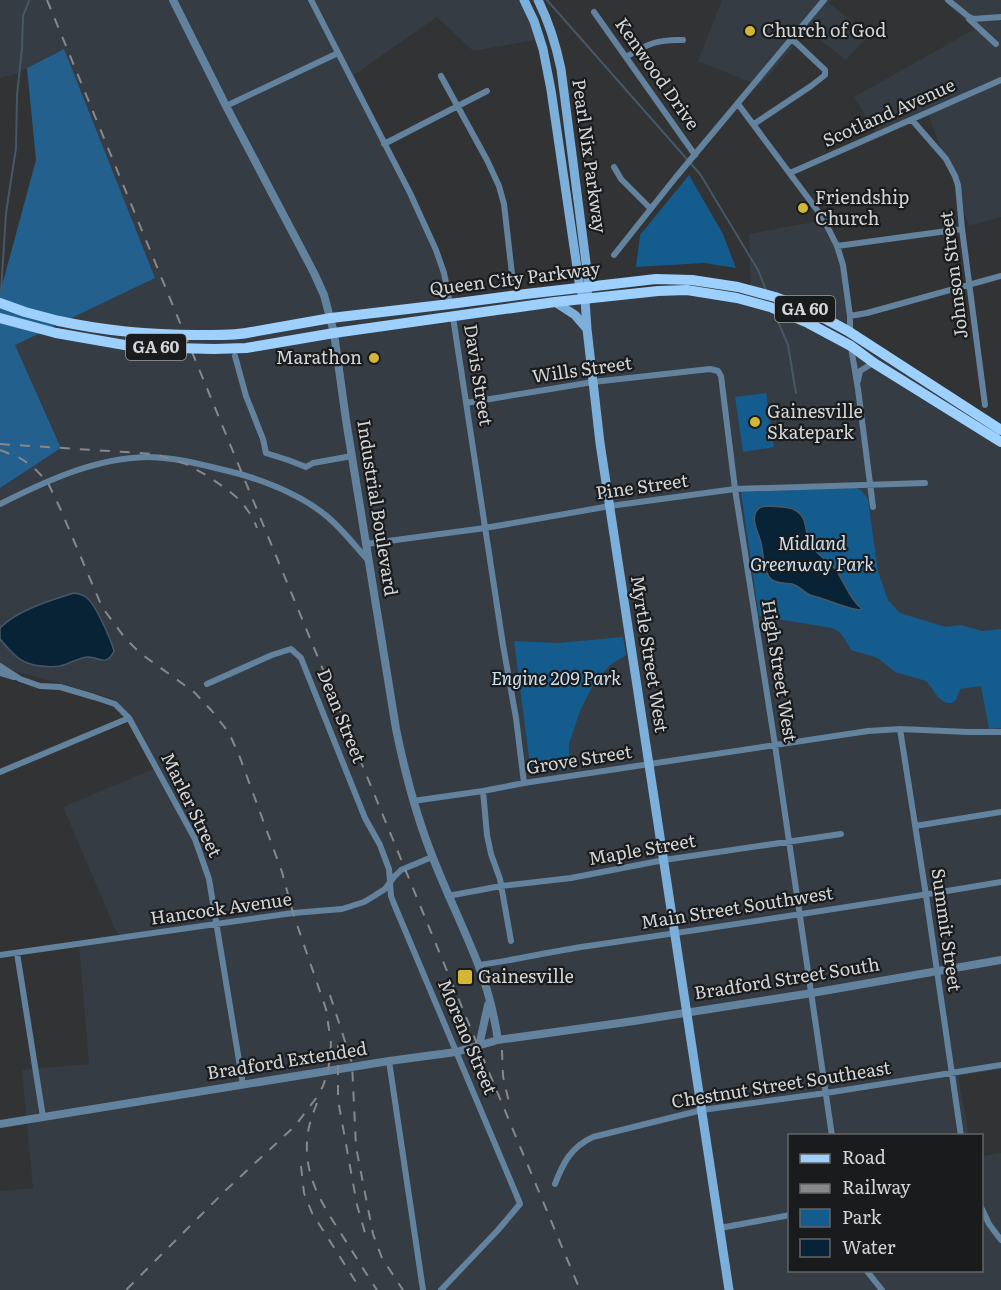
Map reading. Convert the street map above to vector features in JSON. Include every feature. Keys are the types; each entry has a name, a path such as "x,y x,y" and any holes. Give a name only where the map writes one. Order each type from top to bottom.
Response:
{"main road":[{"name":"Pearl Nix Parkway","path":"524,0 543,49 584,287"},
{"name":"Pearl Nix Parkway","path":"538,0 547,18 561,69 585,300"},
{"name":"Queen City Parkway","path":"0,303 25,312 80,325 156,335 215,335 252,332 331,318 584,287 656,279 692,280 738,287 784,300 813,312 850,332 1001,430"},
{"name":"Queen City Parkway","path":"0,318 56,333 136,347 246,348 334,333 555,302 627,293 687,291 737,298 777,309 850,346 1001,442"},
{"name":"Myrtle Street West","path":"585,300 600,443 729,1290"},
{"path":"555,302 575,315 587,329"},
{"name":"Davis Street","path":"450,304 453,317"}],"street":[{"name":"Industrial Boulevard","path":"173,0 324,295 334,333 404,770 432,857 478,965 489,998 498,1040"},
{"name":"Davis Street","path":"311,0 410,193 436,250 444,273 450,304"},
{"path":"614,255 650,208 823,2 813,0"},
{"path":"948,0 973,19 1001,17"},
{"path":"960,10 996,44"},
{"name":"Kenwood Drive","path":"594,12 695,155"},
{"path":"626,57 646,45 668,39 683,40"},
{"path":"753,124 825,75 825,70 792,39"},
{"path":"226,106 338,53"},
{"path":"441,76 487,160 502,194 513,283"},
{"name":"Scotland Avenue","path":"790,173 1001,80"},
{"path":"384,144 487,91"},
{"path":"738,104 823,218 837,246 843,265 850,316 850,346 873,507"},
{"name":"Johnson Street","path":"912,120 941,152 955,176 985,405"},
{"path":"614,167 621,179 650,208"},
{"path":"837,246 962,229"},
{"path":"850,316 1001,276"},
{"name":"Davis Street","path":"453,317 516,718 524,783"},
{"path":"235,356 266,453 306,467 313,463 352,456"},
{"path":"857,384 860,371 874,363"},
{"name":"Wills Street","path":"466,403 593,382 702,370"},
{"name":"High Street West","path":"702,370 718,371 721,376 735,489 832,1134"},
{"path":"0,504 47,481 87,467 129,459 171,459 243,474 307,502 325,515 369,561"},
{"name":"Pine Street","path":"366,544 735,489 925,483"},
{"name":"Dean Street","path":"207,684 291,649 301,657 365,818 380,845 389,869 390,881"},
{"name":"Marler Street","path":"0,666 20,679 40,686 60,687 115,704 129,718 195,839 209,879 243,1085"},
{"path":"0,673 20,679"},
{"path":"0,772 129,718"},
{"name":"Grove Street","path":"413,801 868,731 900,729 1001,732"},
{"name":"Summit Street","path":"900,729 961,1134"},
{"path":"483,792 489,844 501,886 511,941"},
{"path":"915,826 1001,812"},
{"name":"Maple Street","path":"448,896 501,886 571,878 664,860 841,834"},
{"name":"Hancock Avenue","path":"0,955 342,909 364,902 384,888 401,870 432,857"},
{"name":"Moreno Street","path":"390,881 394,904 520,1204 441,1290"},
{"name":"Main Street Southwest","path":"478,965 1001,882"},
{"path":"17,953 43,1117"},
{"name":"Bradford Street South","path":"578,1028 812,993 1001,960"},
{"path":"479,1046 489,998"},
{"name":"Bradford Extended","path":"0,1124 456,1052 498,1040 578,1028"},
{"path":"389,1061 423,1290"},
{"name":"Chestnut Street Southeast","path":"555,1184 571,1152 593,1137 702,1110 1001,1065"},
{"path":"983,1213 1001,1240"},
{"path":"720,1228 788,1215"},
{"path":"868,1272 882,1290"}],"shaded area":[{"path":"0,0 529,0 546,38 473,51 437,17 354,75 464,309 501,302 619,288 628,293 751,293 749,234 824,220 843,245 850,332 1001,438 1001,1069 958,1076 969,1134 788,1134 788,1272 983,1272 983,1156 1001,1153 1001,1290 0,1290 0,1191 33,1188 22,1070 89,1064 79,944 119,938 63,807 156,768 133,719 112,698 0,667 0,488 61,447 15,345 63,49 16,74 0,78"},
{"path":"722,0 831,0 829,3 869,35 846,60 807,30 760,86 698,61"},
{"path":"943,0 1001,0 1001,217 969,226 927,110 876,133 854,97 975,29"},
{"path":"64,49 155,278 15,345 61,448 0,488 0,293 36,160 27,68"}],"green space":[{"path":"689,175 723,234 736,268 704,263 636,267 640,235"},
{"name":"Gainesville Skatepark","path":"766,393 774,447 743,452 735,397"},
{"name":"Midland Greenway Park","path":"856,488 862,491 868,499 878,571 888,600 900,613 946,627 961,625 982,631 1001,629 1001,728 989,729 981,686 960,689 956,700 947,703 940,699 926,681 895,672 875,657 851,650 841,634 832,628 759,616 741,492"},
{"name":"Engine 209 Park","path":"623,637 626,655 610,665 593,685 580,711 569,744 569,769 531,773 514,641 558,643"}],"water":[{"path":"768,506 789,508 799,513 813,547 836,570 861,610 844,607 811,595 792,584 776,582 770,578 765,567 754,519 758,509"},
{"path":"74,593 87,598 99,615 114,651 108,659 87,657 60,666 34,665 18,658 0,639 0,628 15,616"}],"waterway":[{"path":"547,0 700,174 758,270 766,290"},
{"path":"1,292 6,213 16,148 17,95 23,16 29,1"},
{"path":"774,312 788,345 796,393"}],"railway":[{"path":"47,0 580,1290"},
{"path":"0,444 155,454 186,464 208,476 241,501 257,528"},
{"path":"0,450 20,458 47,481 102,607 125,638 140,653 194,692 229,733 282,872 293,913 326,1009 331,1043 330,1057 328,1071 317,1097 295,1126 226,1190 126,1290"},
{"path":"330,995 352,1063 356,1147 373,1234 382,1258 403,1290"},
{"path":"338,1045 338,1100 357,1205 367,1240"},
{"path":"502,1050 503,1076 510,1107"},
{"path":"317,1103 307,1138 307,1156 312,1181 329,1214 377,1290"},
{"path":"301,1166 304,1193 312,1213 361,1290"}],"place":[{"name":"Church of God","path":"750,31"},
{"name":"Friendship Church","path":"803,208"},
{"name":"Marathon","path":"374,358"},
{"name":"Gainesville Skatepark","path":"755,422"},
{"name":"Gainesville","path":"465,977"}]}
